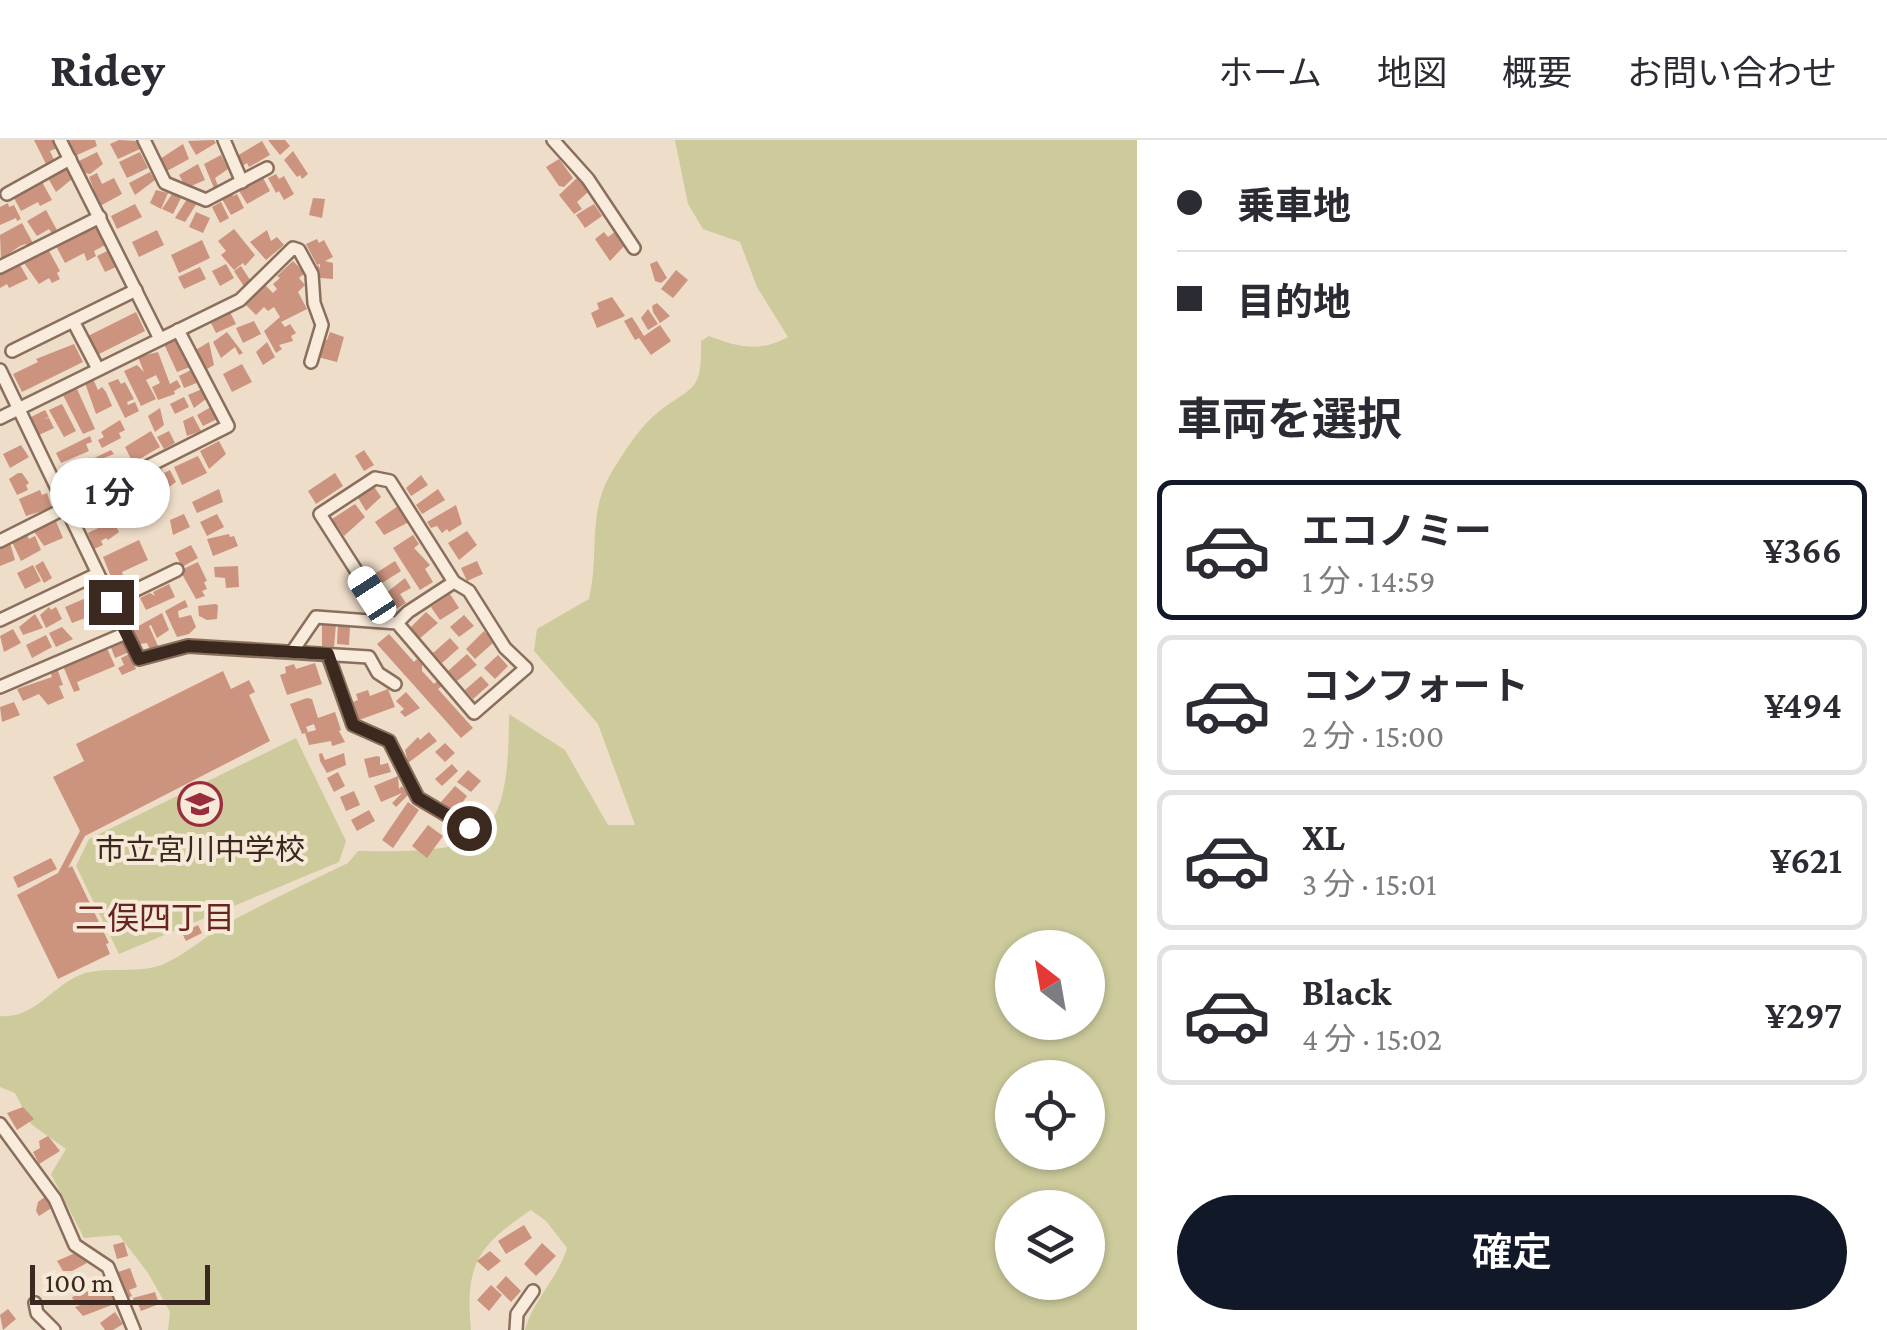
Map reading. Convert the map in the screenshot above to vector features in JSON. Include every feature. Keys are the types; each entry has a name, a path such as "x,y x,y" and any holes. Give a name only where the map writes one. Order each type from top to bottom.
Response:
{"street":[{"path":"60,140 160,339"},
{"path":"144,140 165,183 206,200 267,168"},
{"path":"224,140 242,182"},
{"path":"552,140 588,180 634,248"},
{"path":"7,194 70,160"},
{"path":"0,267 100,217"},
{"path":"0,418 250,292 293,248 299,250 312,274 314,304 322,325 311,362"},
{"path":"12,351 136,290"},
{"path":"73,321 98,369"},
{"path":"0,541 228,426 178,330"},
{"path":"0,370 139,659 188,646 369,658 378,673 395,684"},
{"path":"376,478 390,481 454,582 469,591 504,648 526,668 474,713 393,623 320,514 376,478"},
{"path":"111,602 177,570"},
{"path":"0,620 98,574"},
{"path":"292,652 316,617 393,623 454,582"},
{"path":"0,688 126,633"},
{"path":"328,654 353,725 389,741 418,798 469,828"},
{"path":"0,1124 55,1200 74,1244 108,1267 134,1330"},
{"path":"516,1330 517,1314 533,1291"},
{"path":"35,1304 37,1313 54,1330"}],"shaded area":[{"path":"675,140 1137,140 1137,1330 525,1330 567,1248 546,1221 531,1210 498,1235 479,1259 470,1289 471,1330 168,1330 170,1312 148,1273 119,1235 84,1238 51,1174 66,1149 31,1124 15,1093 0,1087 0,1016 33,1008 80,975 164,964 230,922 348,863 358,851 435,849 481,833 494,816 503,791 509,714 565,750 608,825 635,825 598,724 534,651 537,629 589,599 596,518 605,486 644,426 697,380 701,341 709,336 758,347 788,337 757,287 740,242 703,229 688,204"},
{"path":"296,738 346,841 339,862 119,954 76,866 89,839"}],"building":[{"path":"34,140 53,140 57,148 50,151 54,160 46,164"},
{"path":"95,140 97,146 75,156 68,141"},
{"path":"268,140 285,140 290,146 280,155"},
{"path":"136,141 140,149 118,159 110,144"},
{"path":"188,141 216,143 196,155"},
{"path":"262,141 270,155 249,167 247,163 242,166 237,156"},
{"path":"183,144 189,159 167,171 160,159"},
{"path":"293,151 308,174 302,179 284,160"},
{"path":"97,152 103,164 90,174 85,173 79,161"},
{"path":"140,152 148,168 127,178 119,162"},
{"path":"221,155 228,169 215,178 218,186 214,188 204,164"},
{"path":"559,159 573,178 564,187 559,186 546,167"},
{"path":"198,164 205,180 189,187 179,175"},
{"path":"66,168 72,179 56,192 48,178"},
{"path":"150,172 155,180 135,195 129,183"},
{"path":"97,173 102,184 114,178 122,194 100,206 89,177"},
{"path":"276,174 279,179 284,176 294,194 284,200 268,178"},
{"path":"262,176 270,191 247,204 238,189"},
{"path":"578,177 589,191 577,202 582,209 574,214 559,195"},
{"path":"42,182 52,200 21,211 14,198"},
{"path":"156,190 168,193 161,209 150,203"},
{"path":"231,192 233,196 237,194 244,208 231,215 221,197"},
{"path":"172,194 181,198 173,214 162,209"},
{"path":"313,198 325,199 322,218 309,215"},
{"path":"187,199 197,203 185,222 175,218"},
{"path":"221,202 229,218 220,223 212,207"},
{"path":"8,203 9,207 14,205 21,219 0,225 0,207"},
{"path":"135,204 142,217 117,229 111,216"},
{"path":"594,204 602,216 585,228 576,215"},
{"path":"46,210 58,232 53,235 49,229 37,236 27,221"},
{"path":"196,212 210,218 203,233 189,227"},
{"path":"22,223 34,245 20,246 1,259 0,235"},
{"path":"97,225 107,244 94,251 96,256 87,261 84,253 65,263 56,246"},
{"path":"234,229 255,255 245,266 243,263 234,270 221,255 226,251 218,241"},
{"path":"157,230 164,245 139,257 132,242"},
{"path":"267,230 271,241 277,237 284,245 266,260 250,242"},
{"path":"616,231 626,244 610,261 595,239 604,232 608,237"},
{"path":"317,239 319,243 324,240 333,257 325,261 333,263 333,279 320,278 320,272 314,268 320,268 320,264 317,265 306,244"},
{"path":"202,240 210,258 179,273 171,255"},
{"path":"48,249 60,279 52,283 49,278 39,284 24,263"},
{"path":"109,250 118,266 105,272 97,256"},
{"path":"293,261 305,273 299,278 305,285 298,292 307,309 281,322 285,327 290,324 296,333 291,336 293,341 279,345 282,349 276,353 264,331 280,317 274,307 268,311 264,307 256,315 244,303 264,284 273,293 277,289 273,284 280,278 277,276"},
{"path":"657,261 667,278 661,283 655,281 650,264"},
{"path":"226,264 234,278 220,286 212,271"},
{"path":"20,265 28,279 0,288 0,275"},
{"path":"241,266 252,283 245,288 234,271"},
{"path":"200,267 206,279 184,289 178,277"},
{"path":"676,270 688,280 673,298 661,289"},
{"path":"612,297 625,316 597,328 591,313 599,309 597,303"},
{"path":"657,303 670,316 660,323 652,306"},
{"path":"648,309 658,324 648,330 641,318"},
{"path":"136,312 145,331 97,355 88,336"},
{"path":"230,312 236,324 216,333 210,321"},
{"path":"632,317 644,336 660,325 671,341 651,355 639,338 635,340 624,321"},
{"path":"254,321 261,334 243,343 236,328"},
{"path":"227,332 243,353 239,355 235,347 221,358 213,342"},
{"path":"330,332 344,337 337,362 318,357 323,338 327,340"},
{"path":"177,338 190,367 177,372 164,344"},
{"path":"209,342 214,365 207,369 194,351"},
{"path":"267,342 275,357 263,365 256,352"},
{"path":"74,344 83,362 22,392 13,374 38,362 36,359"},
{"path":"158,352 170,384 177,380 181,387 175,394 158,400 152,387 160,383 156,375 146,380 156,399 141,406 124,371 137,365 144,372 138,357"},
{"path":"242,364 252,382 232,392 223,374"},
{"path":"193,369 199,382 184,388 179,376"},
{"path":"93,379 98,390 102,387 106,392 112,406 96,414 85,383"},
{"path":"118,379 121,384 125,382 134,399 128,405 135,402 139,411 125,418 108,383"},
{"path":"77,389 95,429 83,434 63,395"},
{"path":"202,389 206,399 194,408 188,395"},
{"path":"184,397 189,407 175,414 170,404"},
{"path":"62,404 76,431 64,437 49,410"},
{"path":"211,407 217,419 203,426 197,415"},
{"path":"160,408 164,425 155,432 148,416"},
{"path":"45,410 49,417 43,419 49,418 54,428 39,435 31,417"},
{"path":"193,416 201,431 187,436 183,421"},
{"path":"120,420 125,430 119,433 121,438 102,448 98,440 104,437 101,432"},
{"path":"151,431 160,447 133,463 125,447"},
{"path":"169,431 175,443 164,449 157,437"},
{"path":"90,436 92,442 86,444 89,451 61,463 56,453"},
{"path":"219,441 226,454 209,469 200,451"},
{"path":"21,445 29,457 10,468 3,454"},
{"path":"111,450 114,454 104,458 113,473 99,481 88,461"},
{"path":"364,450 374,465 364,471 355,456"},
{"path":"198,456 207,473 182,485 174,467"},
{"path":"86,465 91,475 78,481 81,487 70,493 59,478"},
{"path":"161,468 164,473 170,470 176,482 147,503 137,482"},
{"path":"18,473 29,483 28,490 17,495 9,479"},
{"path":"335,473 343,486 316,504 308,491"},
{"path":"421,475 428,485 411,496 406,488"},
{"path":"373,485 381,497 366,511 357,496"},
{"path":"219,489 223,502 197,513 192,502"},
{"path":"438,489 445,500 422,514 416,505"},
{"path":"40,490 42,495 47,493 52,508 26,516 19,499"},
{"path":"101,499 107,513 90,521 77,518 74,511"},
{"path":"355,504 365,517 344,536 332,519"},
{"path":"456,505 462,524 442,533 437,526 431,528 427,522"},
{"path":"398,506 409,522 384,535 375,522"},
{"path":"184,514 190,527 173,535 170,520"},
{"path":"217,514 224,527 207,536 200,522"},
{"path":"55,519 63,538 44,546 33,530"},
{"path":"113,521 119,532 94,549 88,533"},
{"path":"467,531 477,545 459,560 448,543"},
{"path":"229,534 238,546 213,556 207,539"},
{"path":"27,535 29,539 35,536 41,550 21,561 12,542"},
{"path":"413,535 419,544 414,548 430,565 425,569 433,582 420,590 393,548"},
{"path":"139,540 148,560 122,572 126,585 116,589 103,557"},
{"path":"10,543 15,560 0,566 0,548"},
{"path":"191,545 198,558 182,567 175,553"},
{"path":"43,561 52,578 44,583 35,566"},
{"path":"395,561 401,571 382,583 376,573"},
{"path":"477,561 483,574 467,581 461,568"},
{"path":"198,562 207,589 202,591 205,596 196,599 182,574 183,569"},
{"path":"33,565 41,581 25,589 17,573"},
{"path":"238,566 239,587 226,588 225,578 215,577 214,567"},
{"path":"405,578 411,588 400,594 406,603 396,609 386,593"},
{"path":"169,584 175,597 146,610 140,598 150,593 155,596 153,592"},
{"path":"450,594 459,608 440,620 431,607"},
{"path":"86,598 96,614 72,623 65,607"},
{"path":"185,600 188,607 178,611 179,618 191,615 196,627 177,637 165,611"},
{"path":"215,604 217,619 199,616 198,606"},
{"path":"49,607 56,607 62,619 46,628 40,615"},
{"path":"426,612 438,623 419,639 409,629"},
{"path":"162,613 169,630 157,638 149,626 158,646 150,650 147,643 140,644 133,629"},
{"path":"35,614 43,628 23,635 19,627"},
{"path":"464,615 474,626 459,637 450,627"},
{"path":"322,623 336,624 334,647 322,646"},
{"path":"338,624 350,627 349,645 337,644"},
{"path":"62,627 73,639 56,647 49,633"},
{"path":"13,629 21,643 4,652 0,636"},
{"path":"484,631 494,642 475,659 466,649"},
{"path":"389,634 414,662 417,659 422,664 422,671 434,684 437,681 442,686 438,689 473,728 461,738 377,644"},
{"path":"46,635 52,647 32,658 26,645"},
{"path":"450,638 459,648 442,663 433,653"},
{"path":"122,640 127,653 115,658 110,645"},
{"path":"106,646 115,666 77,682 80,690 74,692 63,666"},
{"path":"129,654 136,669 122,675 118,668 124,665 121,658"},
{"path":"467,654 477,665 457,681 448,671"},
{"path":"498,655 508,666 495,679 484,668"},
{"path":"315,663 322,684 287,695 280,675 286,673 285,667 294,664 296,669"},
{"path":"57,668 64,698 48,705 39,694 23,701 17,689 52,677 50,671"},
{"path":"223,671 231,689 249,680 255,692 249,695 270,741 85,836 68,868 72,866 109,943 106,944 110,954 58,979 17,895 58,873 80,831 53,777 84,761 76,744"},
{"path":"481,676 489,685 473,699 465,690"},
{"path":"388,689 395,707 359,720 353,702 358,700 356,694 368,690 370,696"},
{"path":"406,692 420,708 405,717 400,712 404,709 396,701"},
{"path":"307,698 312,699 318,718 335,712 345,742 309,745 305,733 302,734 290,704"},
{"path":"14,702 20,715 2,722 0,707"},
{"path":"429,732 437,741 408,763 405,750"},
{"path":"445,743 455,753 445,762 435,752"},
{"path":"322,753 325,760 344,753 346,765 327,773 320,761"},
{"path":"377,756 380,765 388,763 391,772 369,778 364,759"},
{"path":"452,764 458,771 442,786 435,779"},
{"path":"468,770 481,781 471,792 457,782"},
{"path":"338,772 345,786 334,792 327,778"},
{"path":"398,776 399,789 402,786 409,794 396,807 392,803 402,793 381,802 374,786"},
{"path":"455,786 467,796 456,812 441,802"},
{"path":"354,791 360,805 346,811 340,797"},
{"path":"408,802 419,810 393,848 382,840"},
{"path":"369,810 375,821 357,831 351,820"},
{"path":"428,825 443,836 427,858 412,846"},
{"path":"51,858 57,869 18,888 13,877"},
{"path":"198,925 202,933 186,941 182,933"},
{"path":"23,1107 34,1119 17,1130 7,1113"},
{"path":"48,1136 60,1151 39,1164 33,1152 40,1148 39,1141"},
{"path":"46,1196 53,1207 39,1216 38,1202"},
{"path":"524,1225 532,1238 506,1254 498,1241"},
{"path":"124,1242 128,1256 117,1259 113,1245"},
{"path":"542,1243 556,1256 536,1276 524,1264"},
{"path":"490,1251 501,1261 488,1271 477,1261"},
{"path":"75,1253 87,1263 63,1271 57,1261"},
{"path":"130,1268 137,1287 129,1290 132,1296 126,1299 118,1272"},
{"path":"506,1276 521,1291 511,1302 496,1287"},
{"path":"491,1285 502,1295 489,1311 477,1300"},
{"path":"102,1286 106,1296 113,1293 117,1303 83,1316 75,1307 80,1302 75,1304 72,1297"},
{"path":"155,1292 159,1304 141,1311 135,1305 133,1298"},
{"path":"8,1309 16,1319 3,1330 0,1315"},
{"path":"115,1312 123,1324 105,1330 100,1323"}],"place":[{"name":"市立宮川中学校","path":"200,804"}],"district":[{"name":"二俣四丁目","path":"155,918"}],"route":[{"path":"111,602 139,659 188,646 328,654 353,725 389,741 418,798 469,828"}]}
